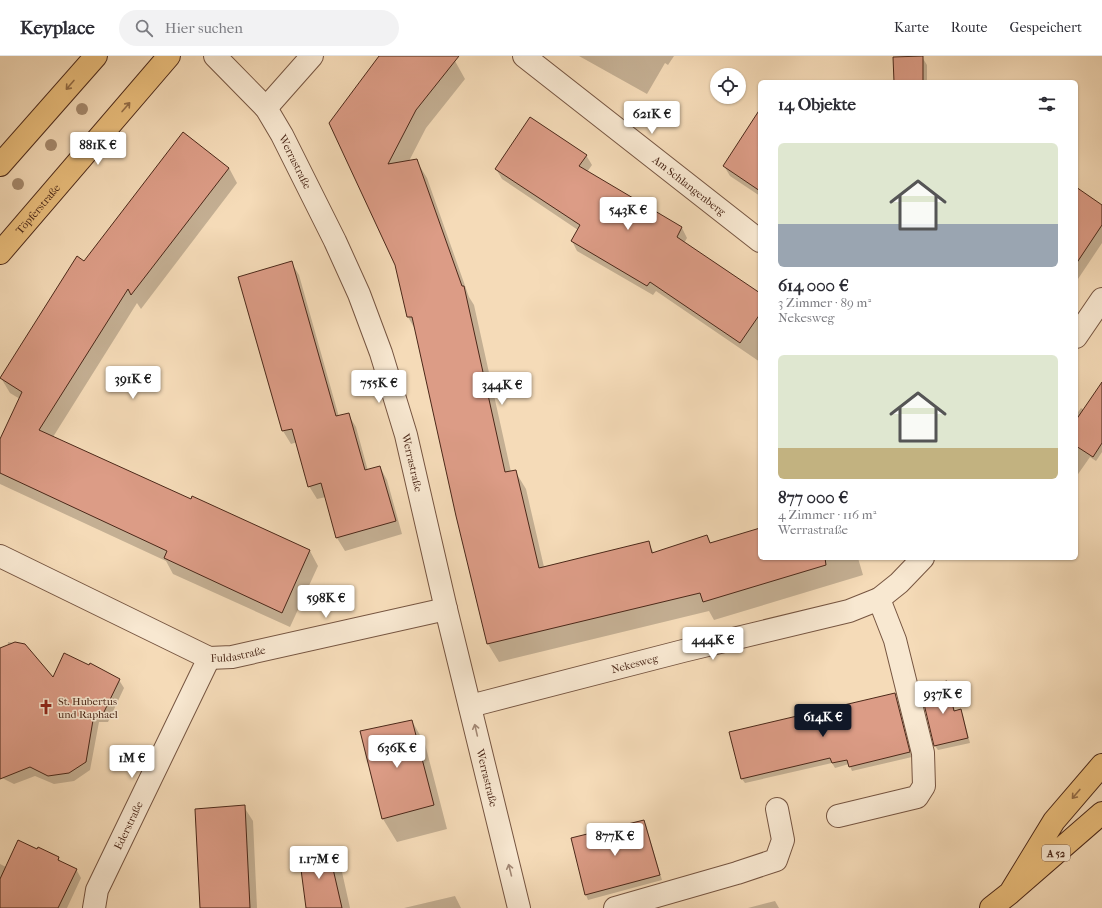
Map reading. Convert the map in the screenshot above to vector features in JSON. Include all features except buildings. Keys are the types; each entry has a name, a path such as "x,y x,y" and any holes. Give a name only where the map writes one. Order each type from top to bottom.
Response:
{"main road":[{"path":"0,164 96,56"},
{"name":"Töpferstraße","path":"0,253 170,56"},
{"path":"1010,893 1054,821 1102,765"},
{"name":"A 52","path":"991,908 1102,813"}],"street":[{"name":"Werrastraße","path":"215,56 266,108 282,135 335,241 359,294 381,353 406,435 446,609 519,908"},
{"path":"266,108 312,56"},
{"name":"Am Schlangenberg","path":"524,56 758,239"},
{"path":"1078,333 1102,299"},
{"name":"Fuldastraße","path":"0,556 209,658 232,657 446,609"},
{"name":"Nekesweg","path":"470,706 683,651 849,611 879,599 899,583 921,560"},
{"path":"838,816 917,797 924,786 921,745 895,640 879,599"},
{"name":"Ederstraße","path":"94,908 97,890 209,658"},
{"path":"615,908 737,873 776,860 783,840 777,809"}],"place":[{"name":"St. Hubertus und Raphael","path":"46,707"}]}
